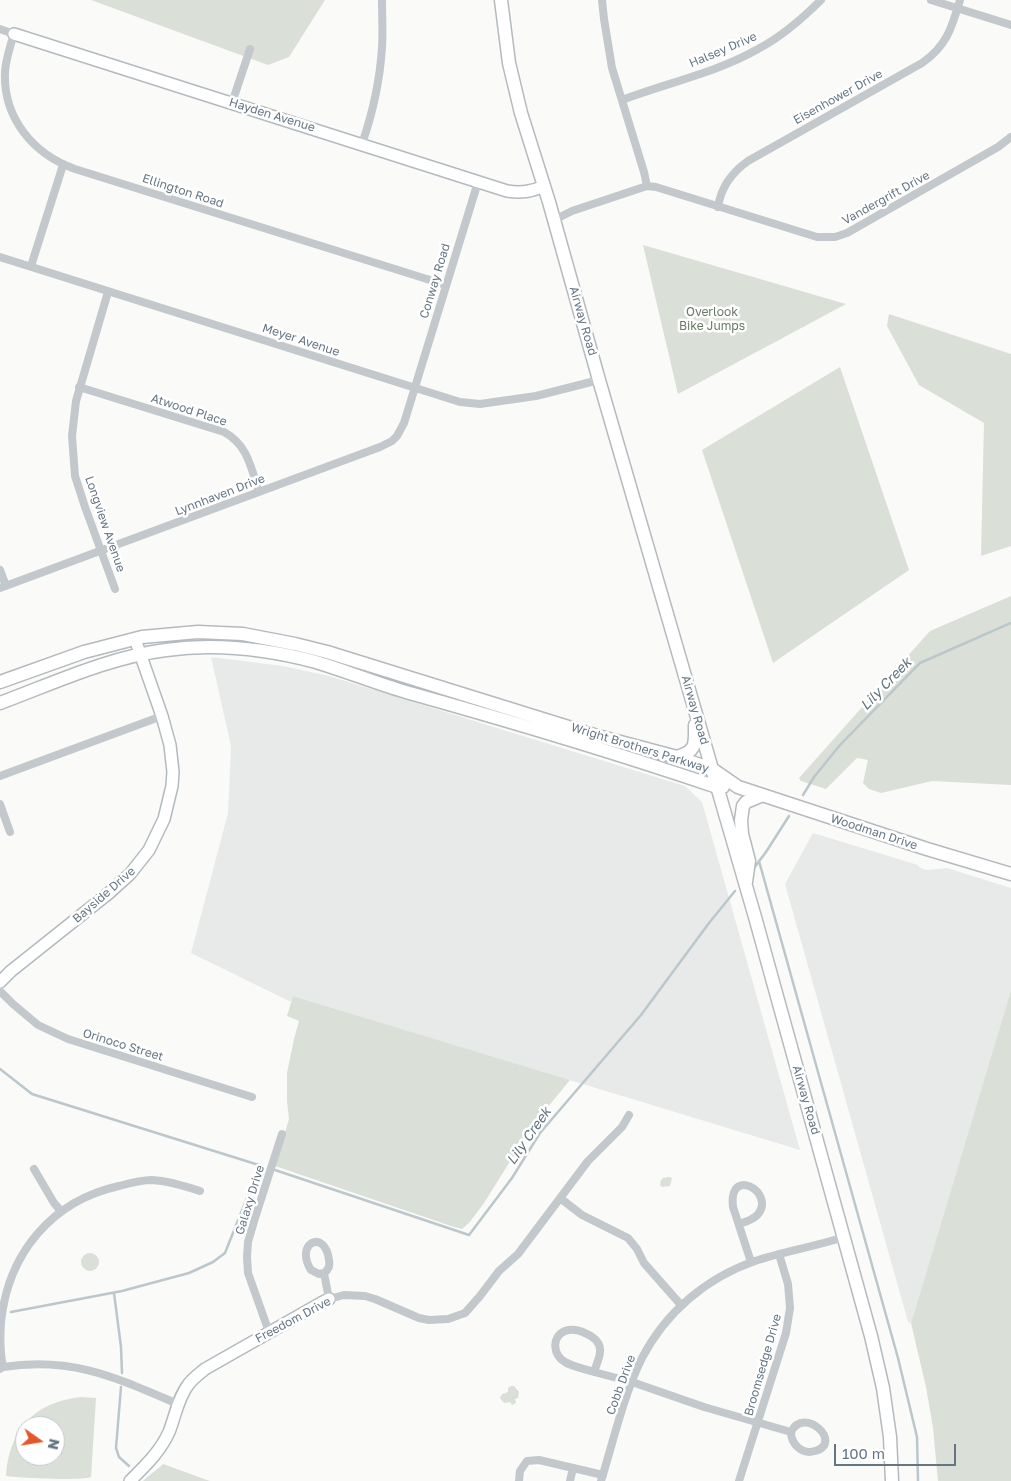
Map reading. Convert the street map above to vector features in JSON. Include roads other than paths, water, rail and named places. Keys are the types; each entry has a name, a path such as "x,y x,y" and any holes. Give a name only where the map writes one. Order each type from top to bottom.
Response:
{"main road":[{"name":"Airway Road","path":"501,0 505,42 515,88 696,713 872,1336 883,1388 890,1437 892,1481"},
{"name":"Wright Brothers Parkway","path":"0,682 84,652 134,639 198,632 243,634 327,652 618,742 677,757 714,777 738,787"},
{"name":"Wright Brothers Parkway","path":"0,702 102,665 140,655 165,650 198,647 238,648 279,654 317,663 386,686 612,754 650,765 714,777 738,787"},
{"path":"677,757 687,754 695,742 696,713"},
{"name":"Woodman Drive","path":"738,787 927,849 1011,874"},
{"path":"745,885 749,861 742,834 743,806 746,802 763,795"}],"street":[{"path":"362,144 374,107 381,62 382,0"},
{"path":"554,220 572,211 647,186 612,68 602,0"},
{"name":"Halsey Drive","path":"622,100 726,64 758,50 788,29 821,0"},
{"path":"931,0 959,4 1011,24"},
{"name":"Eisenhower Drive","path":"718,207 726,182 743,164 931,57 945,41 952,28 959,4"},
{"name":"Hayden Avenue","path":"0,29 507,191 534,191 544,186"},
{"name":"Ellington Road","path":"14,34 5,71 5,88 12,114 23,133 52,159 63,165 446,285"},
{"path":"232,103 250,49"},
{"name":"Vandergrift Drive","path":"647,186 665,189 817,237 835,237 848,233 998,147 1011,137"},
{"path":"30,266 63,165"},
{"name":"Conway Road","path":"414,388 478,182"},
{"name":"Meyer Avenue","path":"0,257 460,402 480,404 536,396 599,380"},
{"name":"Longview Avenue","path":"108,292 79,387 73,420 73,456 76,476 115,589"},
{"name":"Atwood Place","path":"79,387 224,432 231,436 243,448 259,492"},
{"name":"Lynnhaven Drive","path":"3,587 380,447 392,441 401,430 414,388"},
{"path":"0,570 3,587"},
{"name":"Bayside Drive","path":"0,982 130,874 149,850 164,819 172,786 172,757 162,716 134,639"},
{"path":"0,776 162,716"},
{"path":"0,804 10,832"},
{"name":"Orinoco Street","path":"0,991 32,1020 53,1033 252,1097"},
{"path":"629,1115 622,1127 588,1161 560,1198 582,1215 628,1238 637,1249 644,1263 681,1304"},
{"name":"Galaxy Drive","path":"269,1332 248,1272 247,1257 248,1242 254,1218 282,1134"},
{"path":"34,1169 54,1203 61,1211"},
{"path":"178,1404 123,1380 81,1368 31,1364 1,1368 0,1330 2,1310 10,1280 26,1249 45,1226 61,1211 79,1199 132,1182 151,1180 164,1181 200,1192"},
{"path":"739,1224 755,1217 762,1208 758,1193 750,1186 740,1186 733,1193 732,1199 733,1207 751,1262"},
{"name":"Freedom Drive","path":"130,1481 157,1452 168,1432 187,1385 200,1373 329,1299 344,1296 365,1296 419,1318 429,1320 448,1319 465,1313 499,1271 518,1254 560,1198"},
{"name":"Cobb Drive","path":"602,1478 632,1382 642,1358 666,1321 681,1304 706,1284 751,1262 844,1237"},
{"name":"Broomsedge Drive","path":"739,1481 786,1333 790,1308 788,1284 779,1254"},
{"path":"324,1273 329,1299"},
{"path":"594,1372 600,1353 597,1341 592,1336 574,1330 567,1330 560,1334 555,1343 555,1350 559,1358 567,1363 594,1372 632,1382 704,1407 791,1432"},
{"path":"800,1424 812,1424 822,1430 824,1445 821,1449 811,1452 796,1447 793,1443 791,1432 793,1428 800,1424"},
{"path":"519,1481 520,1471 527,1461 539,1460 573,1468 602,1478"},
{"path":"570,1481 573,1468"}],"waterway":[{"name":"Lily Creek","path":"803,795 814,777 840,745 920,663 1011,623"},
{"name":"Lily Creek","path":"754,868 789,816"},
{"path":"759,861 898,1358 917,1437 918,1481"},
{"name":"Lily Creek","path":"275,1170 469,1235 512,1178 540,1133 641,1015 735,891"},
{"path":"0,1069 32,1094 262,1166"},
{"path":"11,1312 122,1291 189,1273 213,1262 225,1253 260,1165"},
{"path":"114,1293 121,1347 122,1373"},
{"path":"121,1387 116,1448 119,1457 129,1466"}],"park label":[{"name":"Overlook Bike Jumps","path":"712,319"}]}
